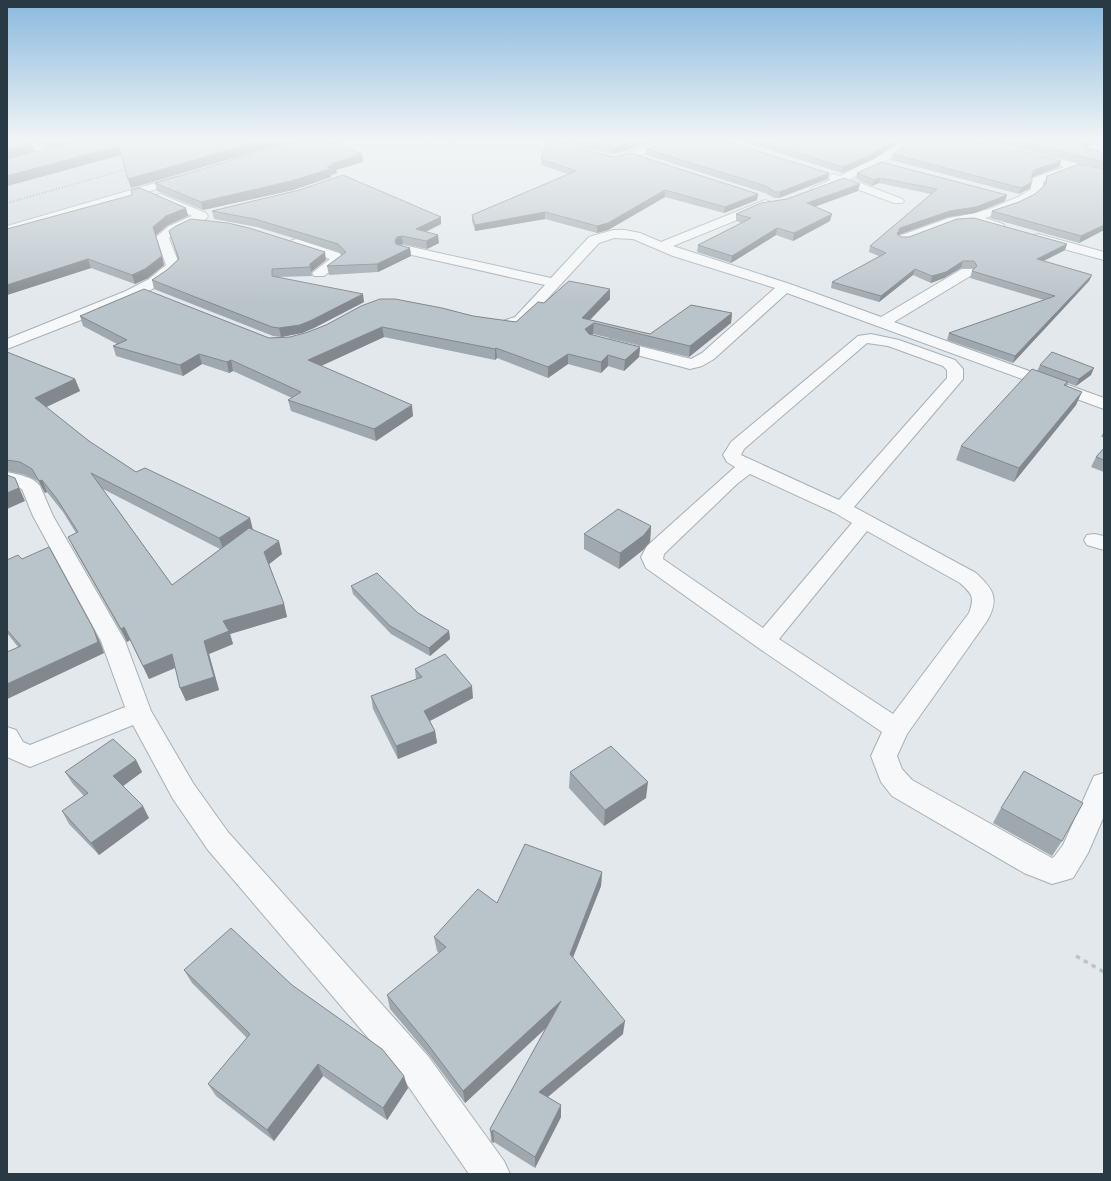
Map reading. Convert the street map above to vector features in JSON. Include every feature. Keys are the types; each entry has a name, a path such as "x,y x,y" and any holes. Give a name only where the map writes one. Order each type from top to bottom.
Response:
{"street":[{"path":"7,230 128,194"},
{"path":"7,344 114,302 140,290 166,274 173,266 162,237 173,229 205,219 151,194"},
{"path":"880,194 898,201"},
{"path":"903,239 953,221 972,218 1019,200 1030,194"},
{"path":"1004,196 1019,200"},
{"path":"662,246 768,201"},
{"path":"972,218 1014,231"},
{"path":"495,323 507,324 520,320 594,240 602,236 625,234 636,236 705,262 785,287 1104,404"},
{"path":"1029,235 1104,256"},
{"path":"284,239 339,259 319,273"},
{"path":"403,249 554,283"},
{"path":"881,323 967,272"},
{"path":"594,340 690,364 696,363 708,356 785,287"},
{"path":"140,290 154,296"},
{"path":"842,509 955,379 956,369 949,364 884,340 870,337 863,339 737,446 732,455 734,458 748,466 842,509 968,578 981,589 984,597 983,604 978,615 896,729 884,756 890,774 902,788 1034,864 1052,871 1062,869 1074,853 1104,784"},
{"path":"748,466 654,551 652,557 654,563 765,641 896,729"},
{"path":"7,478 21,481 30,486 43,516 113,641 139,712 183,791 218,841 416,1068 491,1174"},
{"path":"765,641 864,522"},
{"path":"7,737 14,749 30,756 139,712"}],"path":[{"path":"1076,956 1104,972"}],"shaded area":[{"path":"7,194 120,194 7,228"}],"building":[{"path":"154,194 186,208 166,216 153,227 162,256 145,269 132,275 88,259 7,285 7,229 132,195"},
{"path":"182,194 235,194 201,202"},
{"path":"282,194 388,194 441,217 416,229 438,235 426,241 402,236 397,237 395,241 396,244 410,248 377,264 327,266 346,252 338,244 255,219 212,211"},
{"path":"521,194 658,194 608,223 597,226 545,212 475,225 472,215"},
{"path":"680,194 758,194 725,207"},
{"path":"800,194 832,194 807,203 832,214 794,233 777,228 732,256 698,245 751,218 736,214 761,203 787,199"},
{"path":"931,194 1004,194 1007,195 976,207 950,211 900,228 897,234 901,237 909,237 957,219 974,218 1067,244 1037,259 1092,275 1015,356 949,333 1055,296 972,271 977,266 974,261 963,261 946,272 932,276 915,269 881,296 832,282 886,253 870,246"},
{"path":"1035,194 1104,194 1104,225 1081,236 992,211 1019,202"},
{"path":"191,219 228,223 249,228 325,252 310,264 310,267 272,269 272,276 363,294 300,325 279,328 272,327 152,280 167,270 179,259 169,231"},
{"path":"569,281 610,289 582,318 650,334 691,305 732,313 690,346 594,323 585,329 589,334 640,347 625,360 608,355 601,362 568,354 548,367 496,348 382,327 308,360 412,405 374,429 288,400 301,392 231,360 227,362 199,354 180,365 113,346 127,340 80,316 144,289 269,338 290,337 308,332 326,325 361,306 380,299 395,299 442,308 473,316 516,322 538,302 544,303"},
{"path":"7,352 75,379 35,398 89,441 136,472 145,468 250,518 219,538 91,473 172,585 249,528 279,541 264,552 284,604 223,621 229,631 204,641 214,677 180,688 172,654 143,666 124,627 121,629 68,537 78,532 57,499 42,480 39,481 32,469 20,462 7,460"},
{"path":"1052,352 1094,368 1079,379 1040,365"},
{"path":"1032,369 1068,382 1064,385 1082,392 1019,468 961,446"},
{"path":"1104,448 1104,460 1096,457"},
{"path":"7,475 15,478 19,488 7,493"},
{"path":"618,509 651,526 644,535 620,553 584,534"},
{"path":"49,547 94,630 98,642 7,684 7,652 21,646 7,630 7,560 18,555 22,559"},
{"path":"377,573 418,613 449,631 429,648 390,626 351,586"},
{"path":"445,654 472,686 424,711 435,731 396,746 371,696 422,677 415,669"},
{"path":"113,739 136,760 113,776 143,806 91,843 62,811 88,793 65,772"},
{"path":"611,746 648,782 605,810 570,772"},
{"path":"1024,771 1083,803 1062,841 1001,808"},
{"path":"525,844 602,872 570,954 625,1021 539,1092 561,1105 535,1157 493,1130 491,1132 490,1129 561,1001 463,1091 426,1042 387,995 446,947 434,937 478,889 497,903"},
{"path":"231,928 292,985 382,1049 404,1076 383,1108 318,1064 267,1130 208,1084 250,1034 184,970"}],"railway":[{"path":"7,203 39,194"}]}
